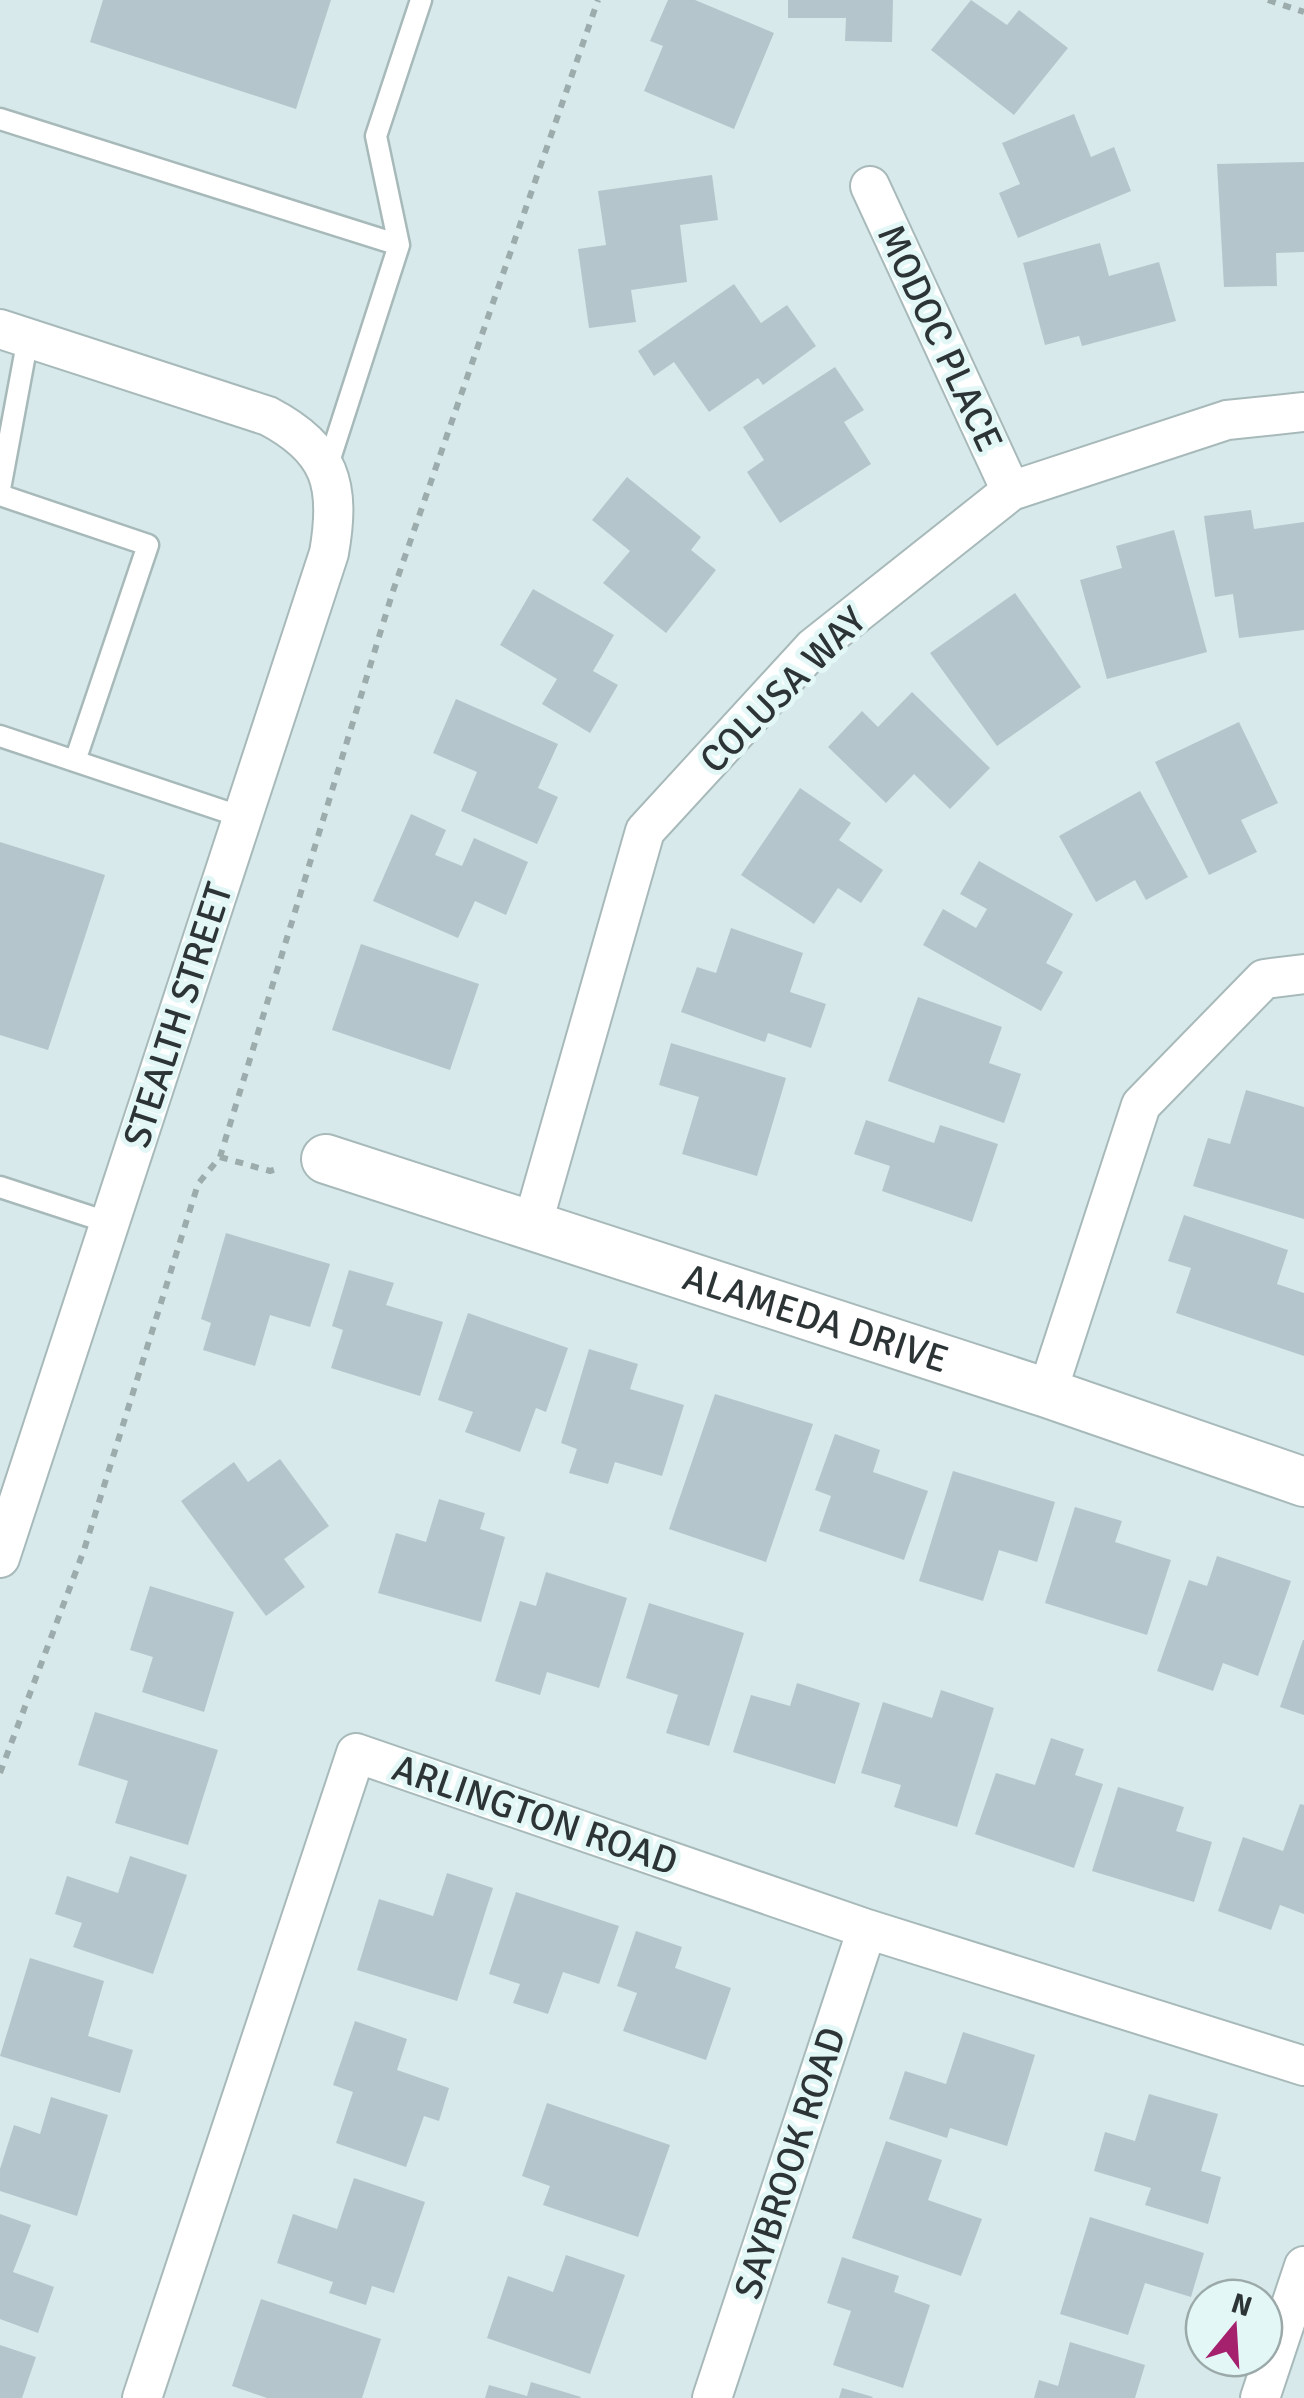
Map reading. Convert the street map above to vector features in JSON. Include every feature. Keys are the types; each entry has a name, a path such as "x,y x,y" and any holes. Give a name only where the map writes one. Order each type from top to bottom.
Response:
{"street":[{"name":"MODOC PLACE","path":"870,186 1010,491"},
{"path":"14,333 268,416 302,434 327,468"},
{"name":"COLUSA WAY","path":"532,1226 644,832 813,648 1010,491 1227,420 1304,412"},
{"name":"STEALTH STREET","path":"0,1558 329,553 336,511 327,468"},
{"path":"1047,1393 1140,1106 1264,978 1304,974"},
{"name":"ALAMEDA DRIVE","path":"326,1159 1047,1393 1304,1482"},
{"name":"ARLINGTON ROAD","path":"142,2398 356,1753 868,1929 1304,2066"},
{"name":"SAYBROOK ROAD","path":"712,2398 868,1929"},
{"path":"1260,2398 1304,2266"}],"lane":[{"path":"327,468 398,245 376,136 421,0"},
{"path":"0,119 398,245"},
{"path":"14,333 0,492 148,544 76,761"},
{"path":"0,736 242,817"},
{"path":"0,1188 110,1223"}],"path":[{"path":"0,1773 84,1550 198,1184 220,1157 393,592 598,0"},
{"path":"1268,0 1304,12"},
{"path":"220,1157 270,1171 326,1159"}],"building":[{"path":"103,0 331,0 296,109 90,42"},
{"path":"668,0 695,0 774,33 734,129 644,91 663,46 650,41"},
{"path":"788,0 893,0 892,42 845,41 846,18 788,18"},
{"path":"971,0 1007,25 1019,10 1068,48 1014,115 931,50"},
{"path":"1074,114 1091,157 1114,147 1131,191 1018,238 999,193 1020,184 1002,143"},
{"path":"1304,162 1304,252 1276,253 1277,286 1224,287 1217,164"},
{"path":"712,175 718,220 680,225 687,282 631,290 636,322 589,328 578,249 606,245 598,191"},
{"path":"1100,243 1109,276 1159,262 1176,321 1082,346 1079,336 1045,345 1023,263"},
{"path":"734,284 761,323 787,305 816,346 763,385 758,378 709,412 674,362 654,376 638,351"},
{"path":"835,367 864,410 844,422 871,464 780,523 747,472 764,460 743,427"},
{"path":"627,477 701,537 691,550 716,570 666,633 603,583 630,551 592,520"},
{"path":"1251,510 1254,529 1304,522 1304,630 1239,638 1233,594 1215,597 1204,516"},
{"path":"1174,530 1207,652 1107,679 1080,580 1122,568 1116,546"},
{"path":"533,589 614,635 593,671 618,685 590,733 542,704 557,679 500,645"},
{"path":"1015,593 1081,687 997,746 930,653"},
{"path":"912,692 990,768 950,809 914,774 886,803 828,747 862,711 878,727"},
{"path":"456,699 558,744 538,788 558,797 537,844 461,811 477,772 433,753"},
{"path":"1239,722 1278,803 1241,820 1257,852 1209,875 1155,762"},
{"path":"800,788 851,823 839,840 883,870 861,903 838,888 814,924 741,875"},
{"path":"1140,791 1188,877 1146,900 1135,880 1096,902 1059,836"},
{"path":"411,814 446,830 435,855 462,866 474,838 528,862 506,915 475,901 458,938 373,901"},
{"path":"0,842 105,875 48,1050 0,1035"},
{"path":"979,861 1073,914 1046,963 1063,972 1041,1011 923,945 943,909 976,928 987,909 960,894"},
{"path":"731,928 803,953 790,992 826,1004 811,1048 768,1033 765,1042 681,1012 697,967 716,973"},
{"path":"361,944 479,984 450,1070 332,1030"},
{"path":"918,997 1002,1027 989,1063 1021,1074 1004,1123 888,1081"},
{"path":"671,1043 786,1078 757,1176 682,1154 699,1097 659,1085"},
{"path":"1246,1090 1304,1107 1304,1219 1193,1186 1208,1138 1230,1144"},
{"path":"866,1120 934,1143 940,1125 998,1144 972,1222 882,1191 890,1166 854,1154"},
{"path":"1184,1215 1288,1250 1277,1284 1304,1293 1304,1356 1176,1313 1191,1268 1168,1261"},
{"path":"226,1233 330,1264 310,1327 270,1315 255,1366 203,1350 211,1323 201,1319"},
{"path":"349,1270 394,1283 386,1305 443,1322 420,1396 331,1368 343,1330 332,1326"},
{"path":"468,1313 568,1348 546,1412 536,1408 520,1452 465,1432 473,1412 438,1400"},
{"path":"589,1349 638,1364 630,1389 684,1405 662,1476 615,1462 608,1484 569,1473 577,1449 561,1443"},
{"path":"715,1394 813,1424 766,1562 669,1529"},
{"path":"835,1434 880,1450 873,1472 928,1491 904,1560 819,1531 831,1496 815,1490"},
{"path":"280,1459 329,1526 284,1559 305,1587 266,1616 181,1501 234,1462 248,1482"},
{"path":"953,1471 1055,1502 1037,1562 999,1550 983,1601 919,1581"},
{"path":"439,1499 485,1513 480,1529 505,1537 481,1622 378,1593 396,1533 426,1542"},
{"path":"1075,1507 1122,1521 1115,1542 1171,1560 1147,1635 1045,1603"},
{"path":"1217,1556 1291,1581 1258,1676 1223,1663 1213,1691 1157,1671 1189,1580 1207,1586"},
{"path":"546,1572 627,1598 599,1688 547,1672 540,1695 495,1681 520,1601 536,1606"},
{"path":"150,1586 234,1612 204,1712 142,1692 153,1657 130,1650"},
{"path":"649,1603 744,1633 709,1746 666,1733 678,1695 626,1678"},
{"path":"1304,1640 1304,1715 1280,1707"},
{"path":"797,1683 860,1703 835,1784 733,1752 751,1695 790,1706"},
{"path":"941,1690 994,1708 957,1827 894,1807 901,1785 861,1773 883,1702 932,1718"},
{"path":"95,1712 218,1750 188,1845 115,1823 128,1781 78,1765"},
{"path":"1051,1738 1084,1749 1075,1775 1103,1784 1074,1868 975,1834 996,1773 1035,1785"},
{"path":"1118,1787 1184,1807 1176,1831 1212,1842 1194,1902 1092,1871"},
{"path":"1300,1804 1304,1805 1304,1914 1280,1905 1271,1930 1218,1911 1243,1837 1283,1851"},
{"path":"130,1856 187,1875 153,1974 73,1947 82,1923 55,1914 67,1876 118,1893"},
{"path":"447,1873 493,1888 457,2001 357,1970 379,1899 433,1916"},
{"path":"516,1892 619,1926 599,1984 563,1972 548,2014 513,2003 520,1984 489,1974"},
{"path":"636,1931 682,1947 675,1968 731,1988 706,2060 623,2031 637,1993 617,1986"},
{"path":"30,1958 104,1981 88,2036 133,2050 120,2093 0,2056"},
{"path":"355,2021 407,2039 397,2070 449,2088 439,2121 424,2116 406,2167 336,2143 353,2092 333,2085"},
{"path":"963,2032 1035,2055 1007,2146 950,2128 947,2138 889,2119 905,2071 946,2084"},
{"path":"1149,2094 1218,2114 1201,2171 1221,2177 1208,2224 1145,2205 1151,2188 1094,2171 1105,2132 1135,2141"},
{"path":"51,2097 108,2115 77,2216 0,2191 0,2169 14,2125 40,2134"},
{"path":"547,2103 670,2145 638,2237 543,2205 550,2186 522,2176"},
{"path":"886,2141 942,2160 928,2200 982,2219 961,2276 852,2238"},
{"path":"354,2178 425,2202 394,2293 372,2286 366,2305 329,2293 333,2282 277,2263 293,2214 337,2229"},
{"path":"0,2214 31,2225 13,2272 54,2287 38,2333 0,2319"},
{"path":"1090,2217 1204,2253 1197,2278 1184,2278 1184,2295 1145,2283 1128,2335 1060,2314"},
{"path":"566,2255 625,2275 590,2374 487,2338 508,2276 553,2292"},
{"path":"842,2257 899,2276 894,2292 930,2305 903,2388 833,2365 851,2311 827,2303"},
{"path":"261,2299 381,2339 362,2398 267,2398 232,2386"},
{"path":"1070,2342 1145,2365 1135,2398 1034,2398 1039,2380 1058,2386"},
{"path":"0,2345 36,2357 22,2398 0,2398"},
{"path":"531,2382 581,2397 485,2398 489,2385 527,2396"},
{"path":"842,2388 873,2397 839,2398"}]}
